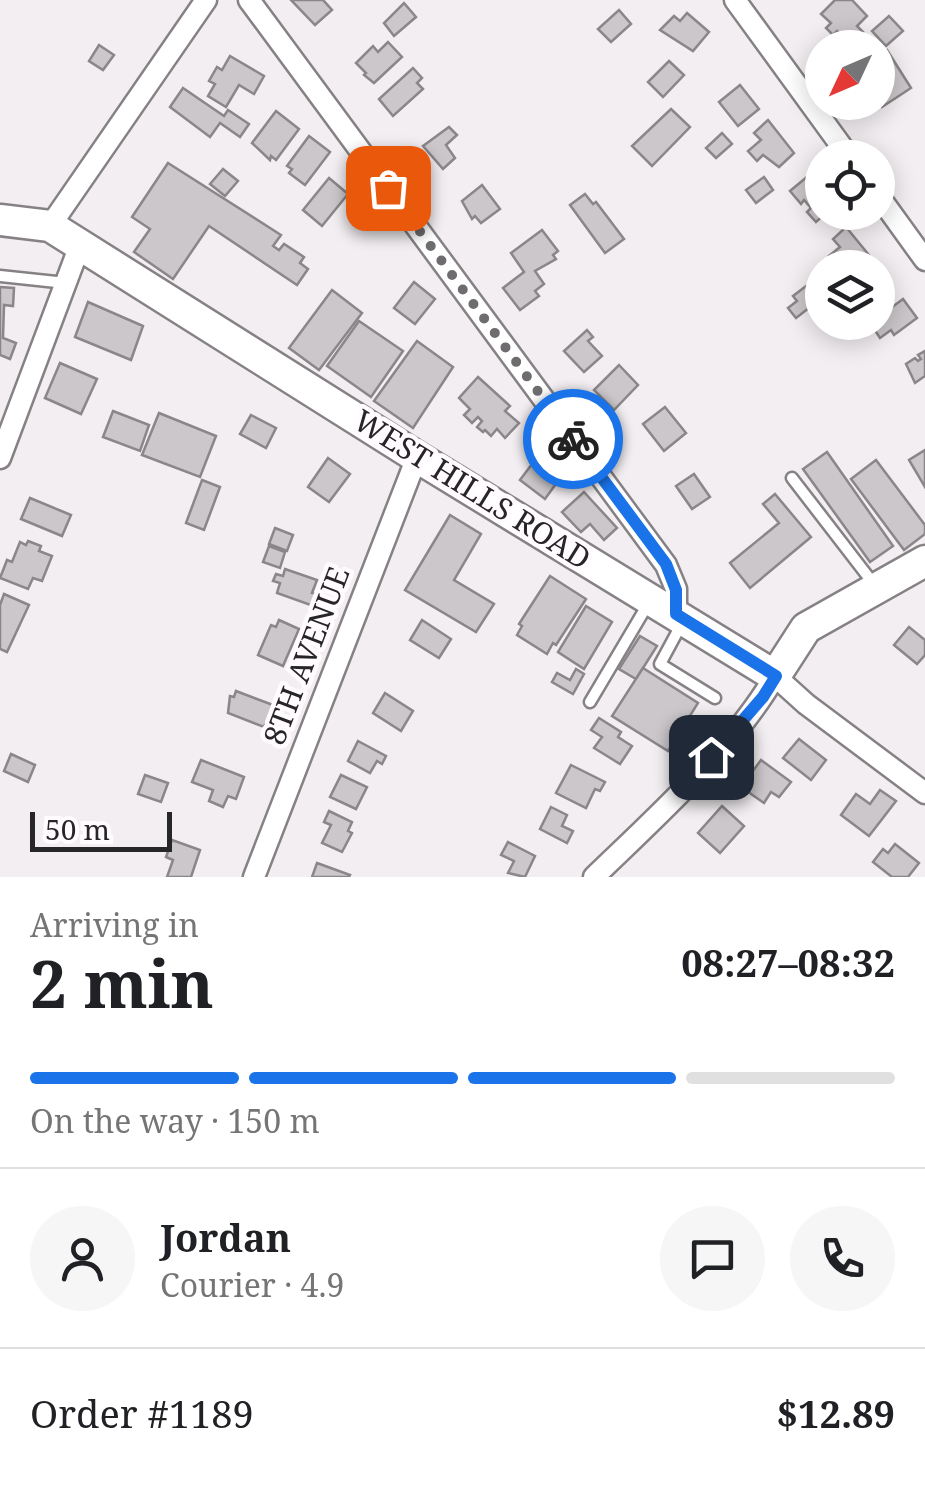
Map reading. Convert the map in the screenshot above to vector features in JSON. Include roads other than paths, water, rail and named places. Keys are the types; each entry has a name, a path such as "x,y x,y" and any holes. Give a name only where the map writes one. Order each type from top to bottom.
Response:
{"street":[{"path":"50,226 206,0"},
{"path":"249,0 666,564 676,590 670,611"},
{"path":"736,0 837,140"},
{"path":"895,218 925,260"},
{"name":"WEST HILLS ROAD","path":"0,220 50,226 776,676"},
{"path":"0,458 80,245"},
{"name":"8TH AVENUE","path":"254,877 417,457"},
{"path":"594,877 685,788 763,697 806,628 925,561"},
{"path":"776,676 806,704 925,793"}],"lane":[{"path":"0,276 66,283"},
{"path":"792,478 877,588"},
{"path":"670,611 660,664 715,698"},
{"path":"590,702 670,611"}]}
